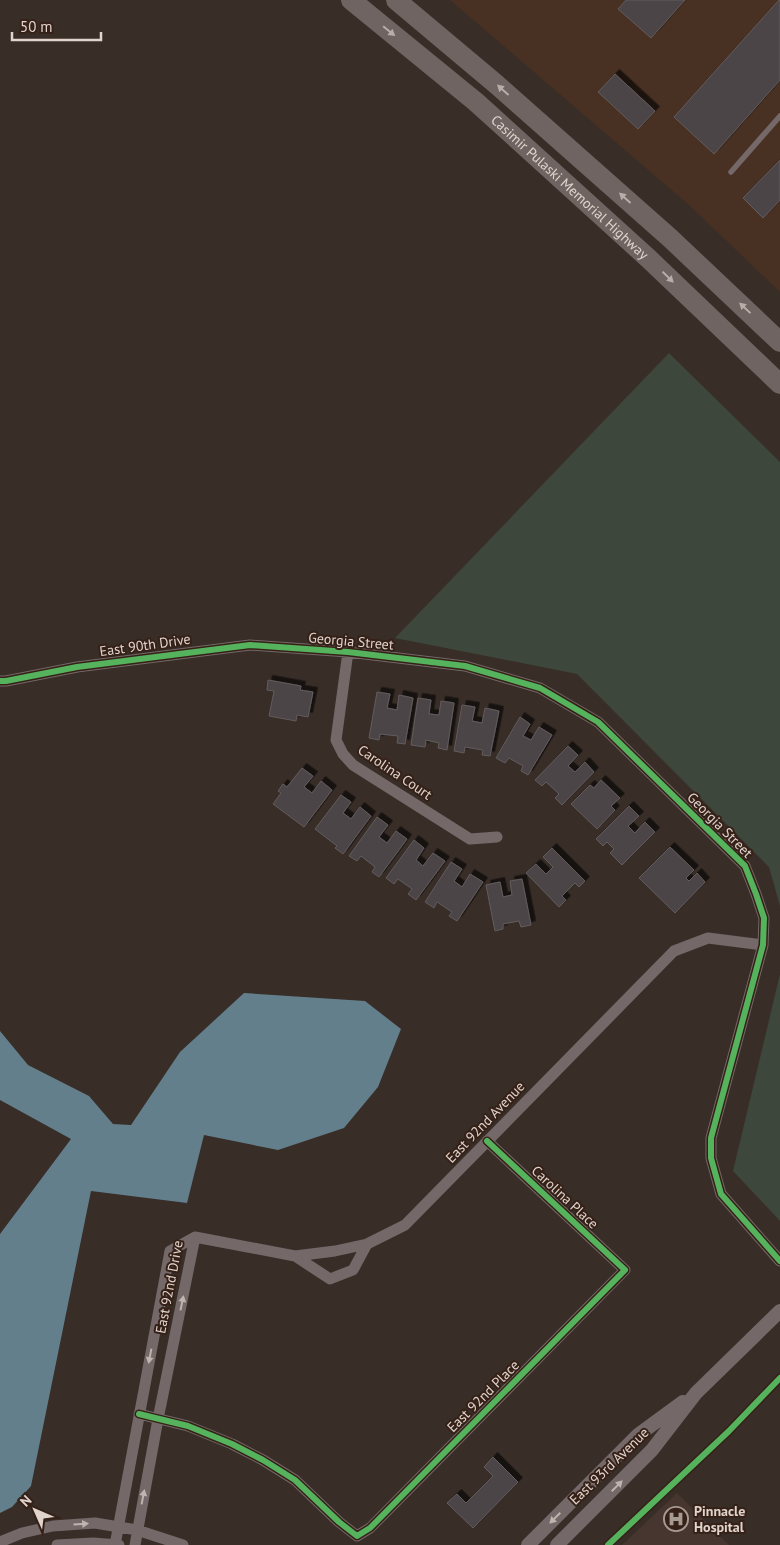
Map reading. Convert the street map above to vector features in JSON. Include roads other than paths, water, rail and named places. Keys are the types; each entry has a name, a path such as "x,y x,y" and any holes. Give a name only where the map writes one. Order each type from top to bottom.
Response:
{"highway":[{"name":"Casimir Pulaski Memorial Highway","path":"351,0 476,102 649,259 780,384"},
{"name":"Casimir Pulaski Memorial Highway","path":"396,0 496,84 670,238 780,342"}],"street":[{"name":"East 90th Drive","path":"0,681 76,667 211,649 250,645 295,649"},
{"name":"Georgia Street","path":"295,649 348,652 466,666 540,688 598,722 745,866 764,918 763,945 711,1138 711,1158 721,1194 780,1262"},
{"name":"Carolina Court","path":"348,652 336,740 343,754 353,766 470,839 497,837"},
{"name":"East 92nd Avenue","path":"195,1237 296,1256 335,1251 367,1244 405,1225 674,951 708,938 763,945"},
{"name":"Carolina Place","path":"487,1141 625,1270"},
{"name":"East 92nd Drive","path":"115,1545 170,1251 195,1237"},
{"name":"East 92nd Drive","path":"135,1545 158,1419 195,1237"},
{"path":"296,1256 330,1279 353,1270 367,1244"},
{"name":"East 92nd Place","path":"158,1419 188,1426 232,1444 263,1460 295,1480 338,1522 357,1536 370,1528 625,1270"},
{"name":"East 93rd Avenue","path":"528,1545 638,1436 696,1393 780,1311"},
{"name":"East 93rd Avenue","path":"558,1545 652,1450 696,1393"},
{"path":"139,1414 158,1419"},
{"path":"0,1542 22,1533 53,1526 95,1523 137,1530 184,1545"},
{"path":"57,1545 119,1545"}],"lane":[{"path":"731,172 780,116"}],"water":[{"path":"244,993 365,1001 401,1029 378,1087 344,1128 278,1150 204,1135 187,1203 91,1191 31,1486 12,1507 0,1513 0,1234 71,1139 0,1100 0,1031 28,1065 89,1096 113,1124 131,1125 180,1052"}],"place":[{"name":"Pinnacle Hospital","path":"676,1519"}]}
